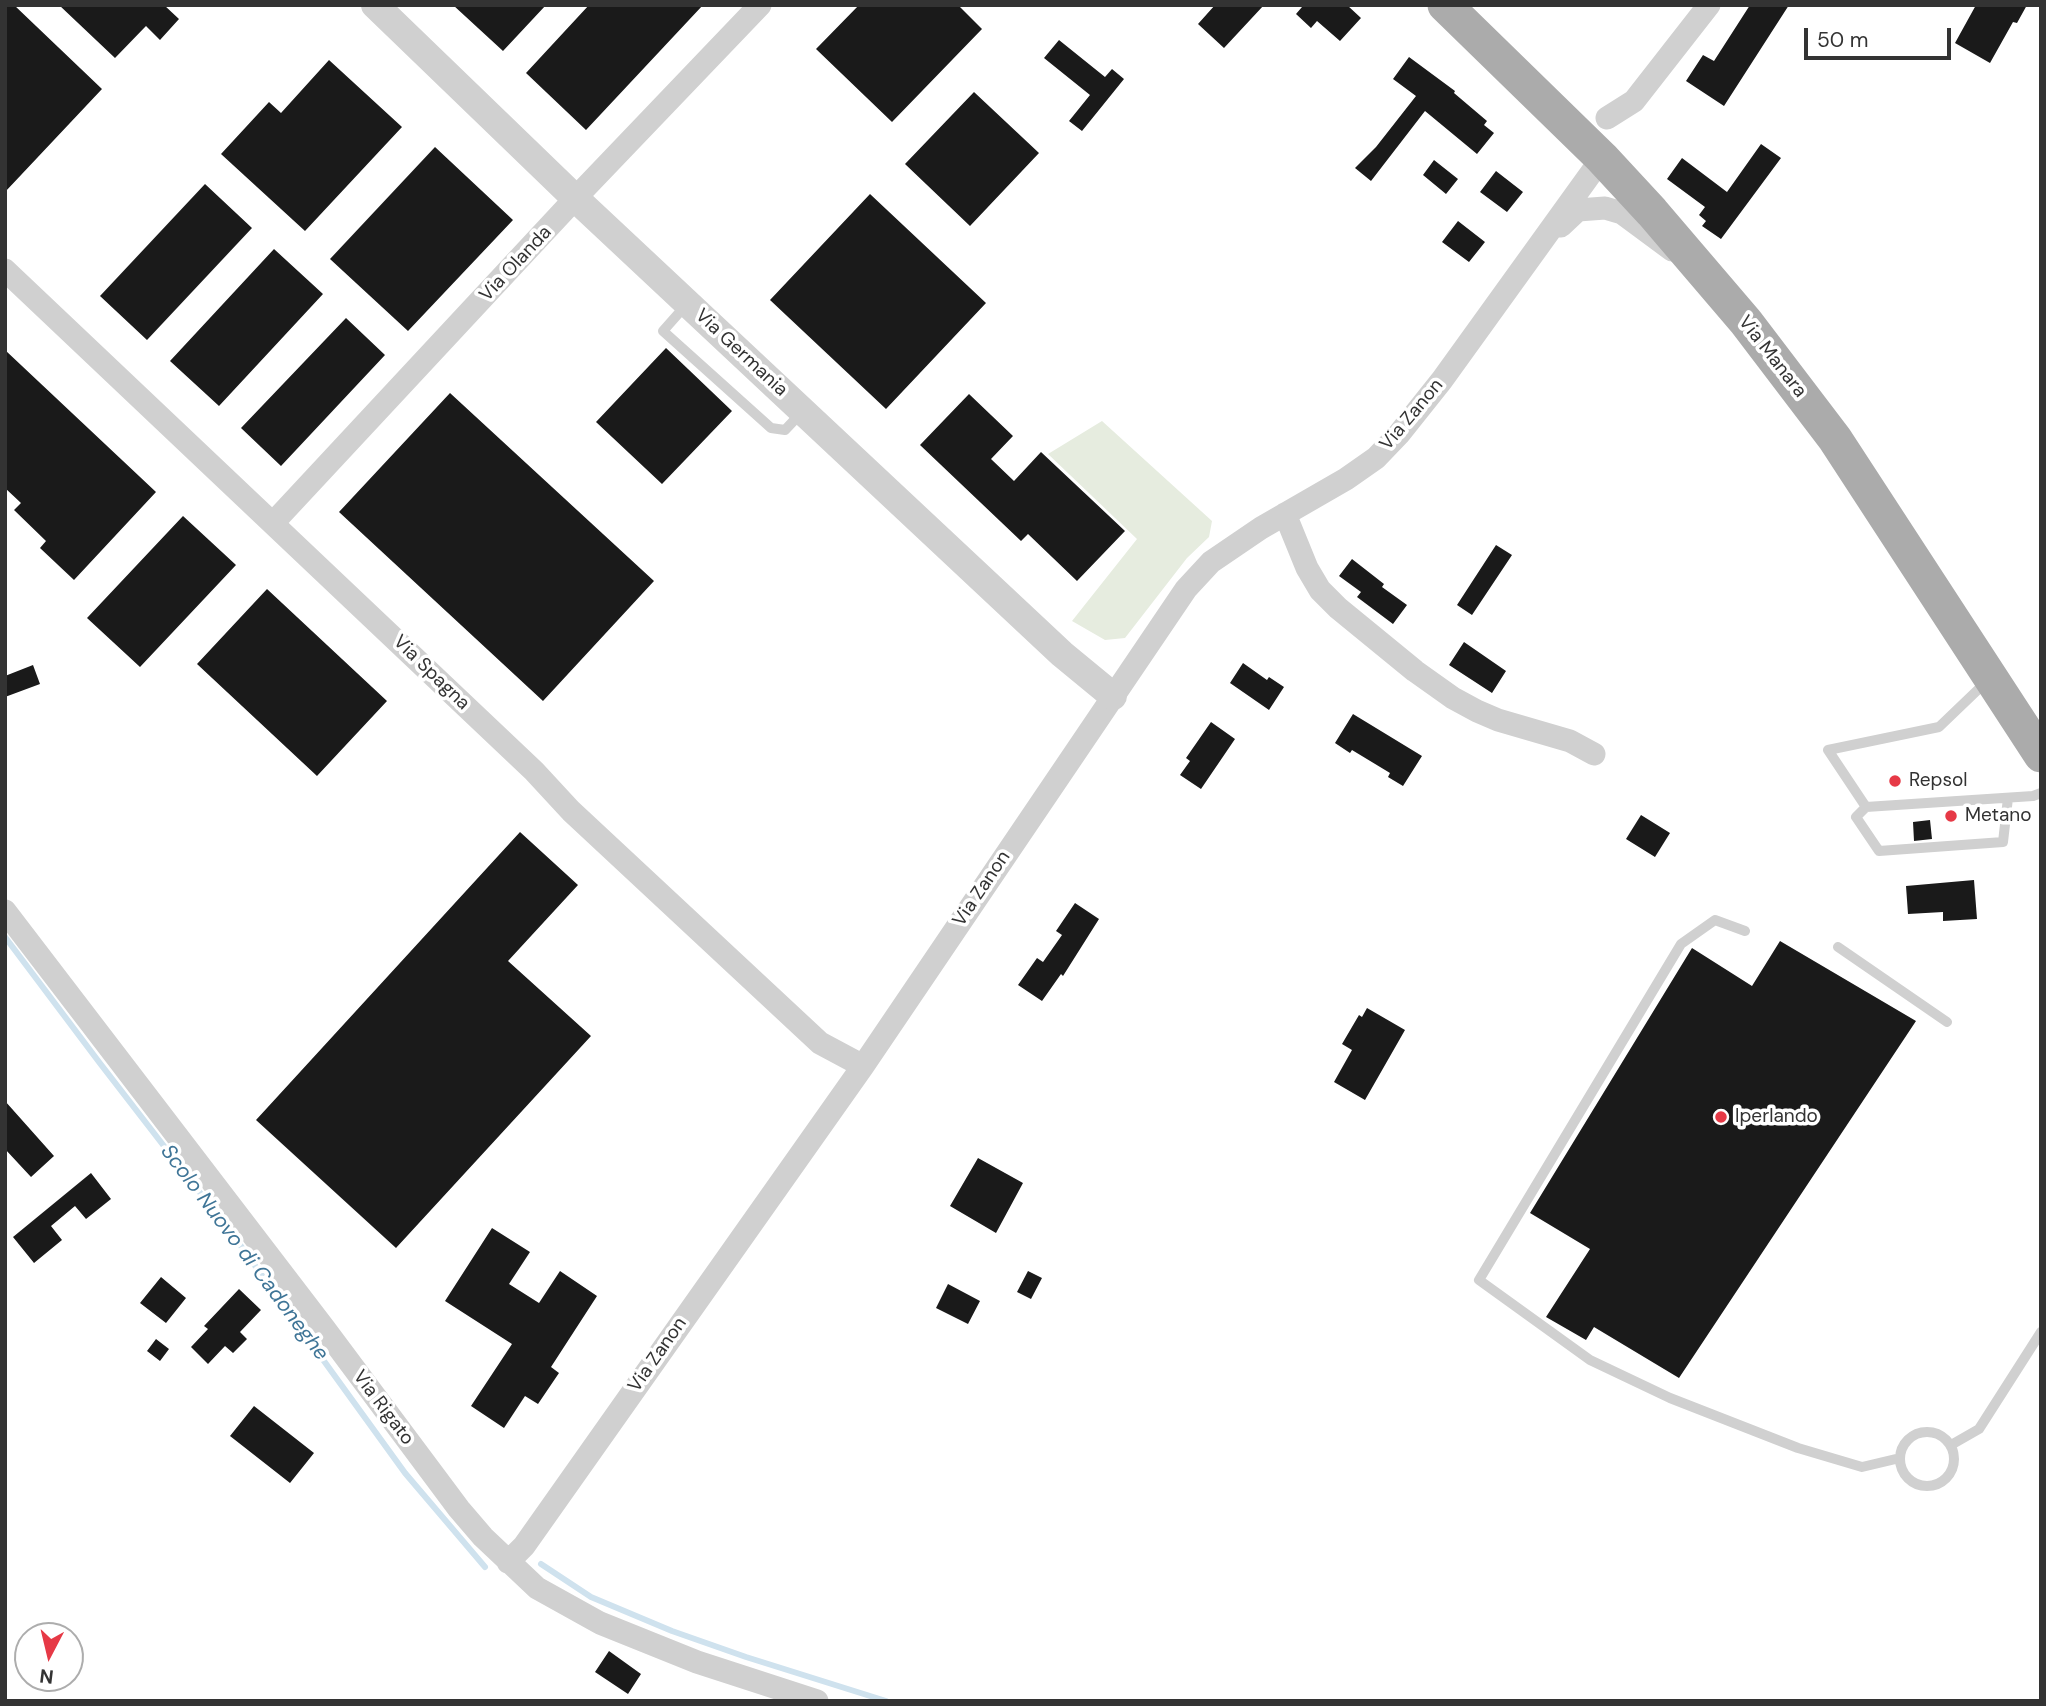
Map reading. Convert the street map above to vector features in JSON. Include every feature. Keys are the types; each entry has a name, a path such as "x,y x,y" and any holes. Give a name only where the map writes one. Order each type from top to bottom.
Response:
{"main road":[{"name":"Via Manara","path":"1445,5 1602,158 1746,322 1835,439 2041,755"}],"street":[{"name":"Via Germania","path":"375,5 576,199 1062,654 1112,696"},
{"name":"Via Olanda","path":"273,523 760,5"},
{"path":"1607,118 1634,101 1709,5"},
{"name":"Via Zanon","path":"508,1562 524,1545 863,1066 1186,589 1211,562 1376,458 1442,380 1602,158"},
{"name":"Via Zanon","path":"1514,277 1578,210 1592,208 1605,208 1622,214 1706,274"},
{"name":"Via Spagna","path":"5,270 534,771 571,811 820,1043 863,1066"},
{"path":"1286,514 1307,568 1320,590 1338,608 1416,671 1453,698 1477,711 1498,720 1570,741 1594,754"},
{"name":"Via Rigato","path":"5,911 459,1509 508,1562 537,1588 600,1623 697,1662 817,1701"}],"lane":[{"path":"688,303 663,331 771,428 785,430 803,411"},
{"path":"1866,807 1828,750 1939,727 1991,677"},
{"path":"2008,798 2003,842 1879,850 1856,817 1866,807 2008,798 2041,793"},
{"path":"1745,931 1715,920 1681,944 1479,1280 1590,1360 1670,1398 1798,1448 1862,1468 1900,1458"},
{"path":"1838,947 1947,1022"},
{"path":"1951,1445 1979,1429 2041,1332"},
{"path":"1920,1432 1938,1434 1951,1445 1954,1463 1951,1472 1938,1484 1920,1485 1912,1481 1901,1467 1900,1458 1906,1441 1920,1432"}],"shaded area":[{"path":"1102,421 1212,521 1209,537 1187,558 1125,638 1105,640 1072,621 1137,539 1048,454"}],"building":[{"path":"5,5 14,5 102,89 5,192"},
{"path":"59,5 164,5 179,19 160,40 146,26 115,58"},
{"path":"453,5 546,5 503,51"},
{"path":"589,5 703,5 586,130 526,73"},
{"path":"859,5 958,5 982,29 892,122 816,49"},
{"path":"1215,5 1264,5 1224,48 1198,24"},
{"path":"1300,5 1347,5 1361,18 1340,41 1317,21 1311,28 1296,14 1302,7"},
{"path":"1750,5 1789,5 1724,106 1686,81 1703,55 1714,61"},
{"path":"1976,5 2027,5 2017,23 2013,22 1990,63 1955,43"},
{"path":"1059,40 1105,77 1112,69 1124,79 1082,131 1069,121 1090,95 1044,58"},
{"path":"1409,57 1455,91 1454,93 1487,121 1484,125 1494,133 1477,154 1425,111 1371,181 1355,168 1376,147 1416,96 1393,79"},
{"path":"329,60 402,127 305,231 221,154 269,102 281,113"},
{"path":"974,92 1039,153 970,226 905,164"},
{"path":"1761,144 1781,158 1721,239 1702,226 1706,221 1699,215 1705,207 1667,179 1682,158 1727,192"},
{"path":"435,147 513,220 408,331 330,259"},
{"path":"1434,160 1458,179 1446,194 1423,175"},
{"path":"1496,171 1523,192 1507,212 1480,192"},
{"path":"205,184 252,228 147,340 100,296"},
{"path":"870,194 986,303 886,409 770,300"},
{"path":"1458,221 1485,242 1469,262 1442,242"},
{"path":"274,249 323,294 219,406 170,361"},
{"path":"346,318 385,355 281,466 241,428"},
{"path":"666,348 732,411 662,484 596,422"},
{"path":"5,350 156,492 74,580 40,548 46,541 14,510 21,503 5,488"},
{"path":"450,393 654,581 543,701 339,512"},
{"path":"969,394 1013,436 991,459 1014,481 1041,452 1125,531 1077,581 1028,534 1021,541 920,445"},
{"path":"183,516 236,565 140,667 87,618"},
{"path":"1496,545 1512,555 1472,615 1457,605"},
{"path":"1352,559 1384,584 1382,587 1407,605 1393,624 1357,597 1361,592 1339,576"},
{"path":"267,589 387,701 317,776 197,664"},
{"path":"1464,642 1506,671 1492,693 1449,665"},
{"path":"1243,663 1267,680 1269,677 1284,687 1269,710 1230,683"},
{"path":"33,665 40,684 5,697 5,676"},
{"path":"1353,714 1422,756 1403,786 1388,777 1390,773 1335,743"},
{"path":"1211,722 1235,739 1201,789 1180,775 1190,761 1186,758"},
{"path":"1641,815 1670,833 1655,857 1626,839"},
{"path":"1930,820 1932,839 1914,841 1913,822"},
{"path":"520,832 578,885 508,961 591,1036 396,1248 256,1120"},
{"path":"1974,880 1977,919 1943,921 1943,912 1908,914 1906,886"},
{"path":"1075,903 1099,919 1063,976 1061,974 1042,1001 1018,985 1037,958 1043,962 1062,935 1056,931"},
{"name":"Iperlando","path":"1780,941 1916,1021 1679,1378 1594,1327 1586,1340 1546,1317 1590,1249 1530,1213 1692,948 1752,986"},
{"path":"1367,1008 1405,1030 1365,1100 1334,1082 1352,1050 1342,1044 1359,1015 1362,1017"},
{"path":"5,1101 54,1156 31,1177 5,1149"},
{"path":"978,1158 1023,1183 996,1233 950,1206"},
{"path":"91,1173 111,1199 86,1219 75,1206 51,1226 62,1240 34,1263 13,1237"},
{"path":"492,1228 530,1252 509,1284 539,1303 560,1271 597,1296 551,1367 559,1373 538,1404 525,1396 504,1428 471,1406 512,1344 445,1301"},
{"path":"1028,1271 1042,1278 1031,1299 1017,1292"},
{"path":"161,1277 186,1298 166,1323 140,1303"},
{"path":"948,1284 980,1301 968,1324 936,1308"},
{"path":"239,1289 261,1310 240,1332 247,1339 233,1353 225,1346 208,1364 191,1347 208,1329 204,1326"},
{"path":"156,1339 169,1349 160,1361 147,1351"},
{"path":"254,1406 314,1453 290,1483 230,1436"},
{"path":"609,1651 641,1674 628,1694 595,1672"}],"waterway":[{"name":"Scolo Nuovo di Cadoneghe","path":"5,937 235,1238 405,1473 485,1567"},
{"name":"Scolo Nuovo di Cadoneghe","path":"541,1564 591,1597 672,1631 886,1701"}],"place":[{"name":"Repsol","path":"1895,781"},
{"name":"Metano","path":"1951,816"},
{"name":"Iperlando","path":"1721,1117"}]}
